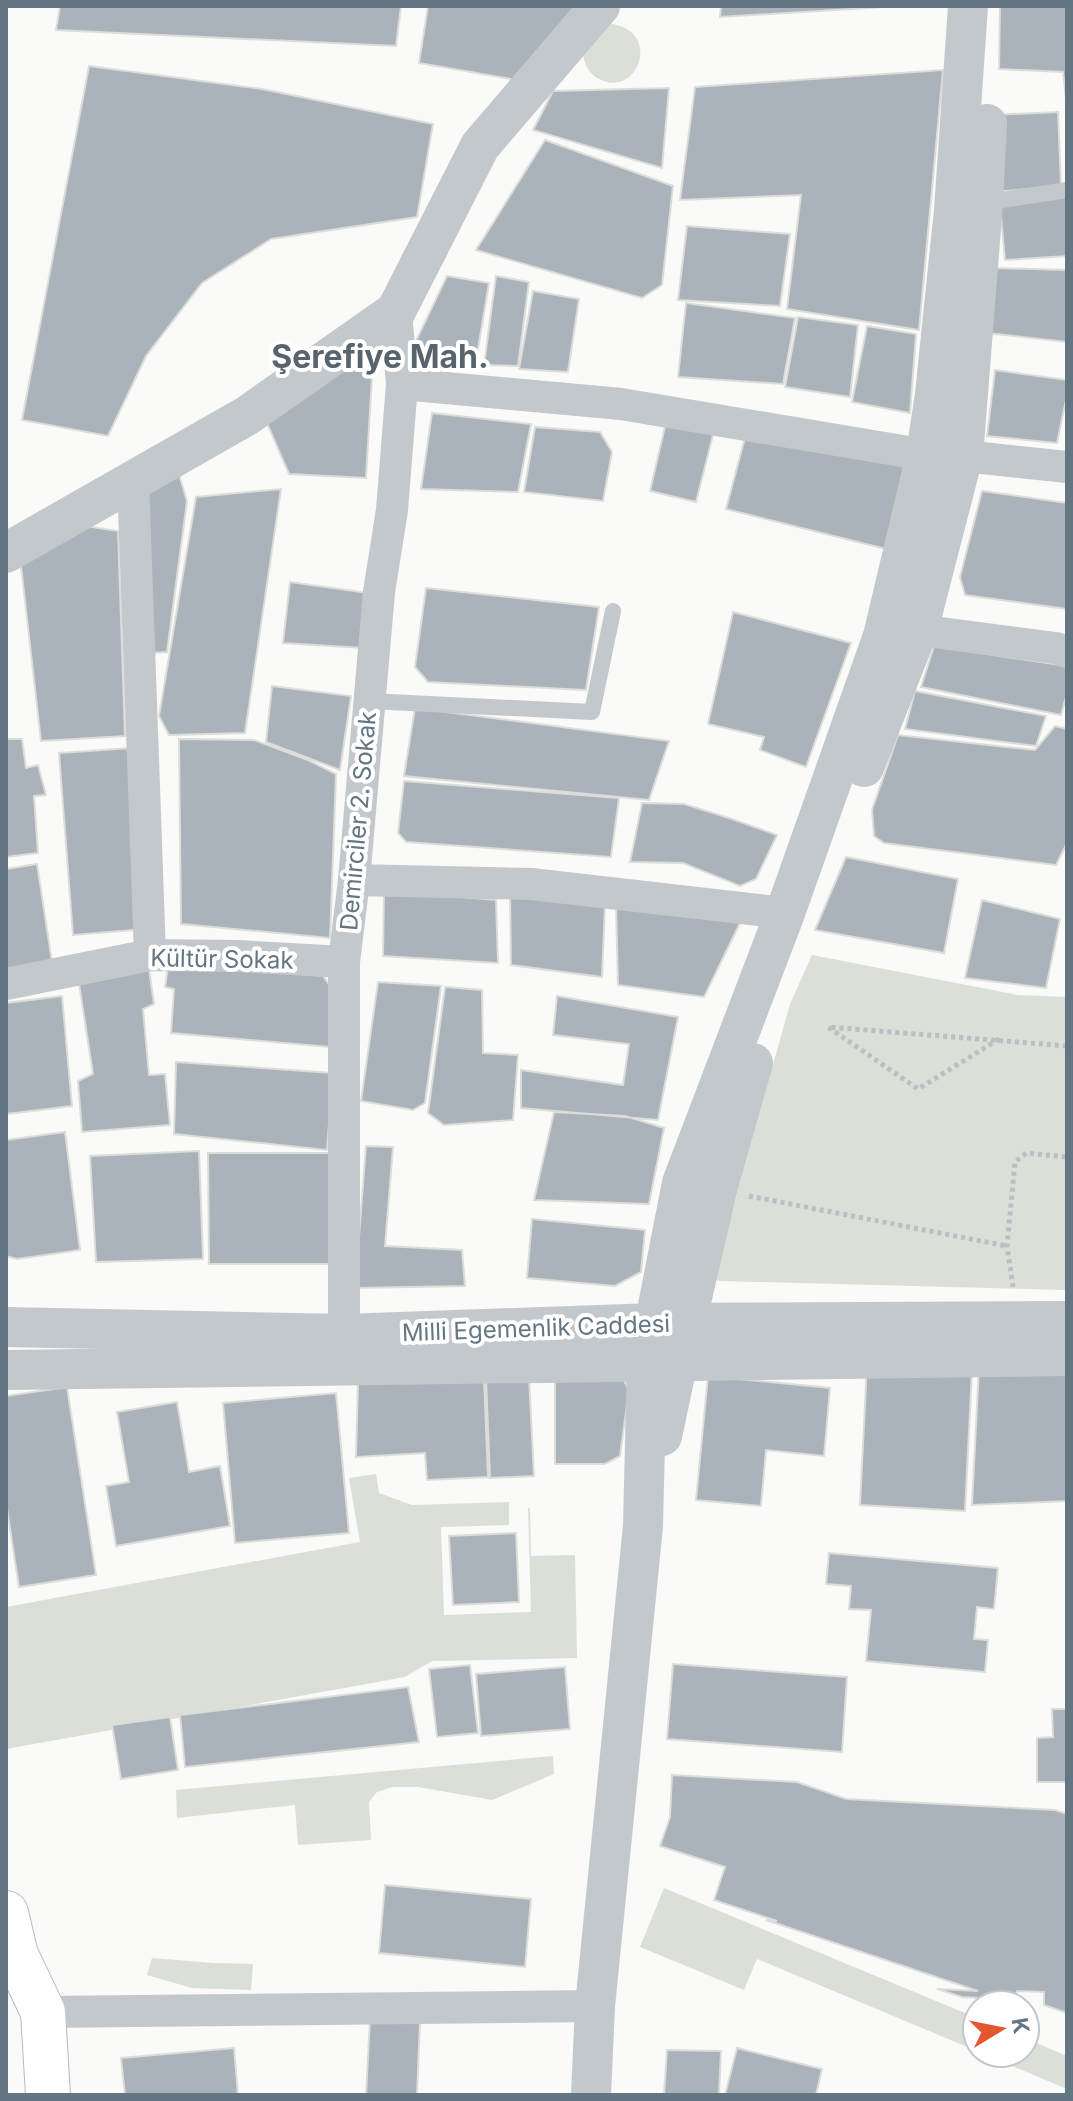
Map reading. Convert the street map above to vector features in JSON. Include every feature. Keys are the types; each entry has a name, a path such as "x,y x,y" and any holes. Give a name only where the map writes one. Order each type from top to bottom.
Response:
{"main road":[{"path":"6,1913 16,1955 43,2012 48,2095"}],"street":[{"path":"6,553 248,415 396,311 480,146 600,6"},
{"path":"968,6 969,206"},
{"path":"670,1323 717,1190 763,1028 918,630 945,455 992,6"},
{"name":"Demirciler 2. Sokak","path":"344,1334 344,962 379,592 392,510 402,384 396,311"},
{"path":"402,384 621,404 945,455 1067,467"},
{"path":"591,2095 595,2006 643,1526 670,1323 682,1183 785,913 945,455"},
{"path":"133,479 150,955"},
{"path":"918,630 1067,652"},
{"path":"354,880 531,884 785,913"},
{"name":"Kültür Sokak","path":"6,984 150,955 344,962"},
{"name":"Milli Egemenlik Caddesi","path":"6,1327 344,1334 670,1323 1067,1321"},
{"name":"Milli Egemenlik Caddesi","path":"6,1370 1067,1356"},
{"path":"43,2012 595,2006"}],"lane":[{"path":"969,206 1067,190"},
{"path":"369,701 592,712 613,611"}],"path":[{"path":"999,1039 918,1089 828,1027 999,1039 1067,1046"},
{"path":"1017,1320 1007,1246 1015,1162 1026,1153 1067,1157"},
{"path":"717,1190 1007,1246"}],"shaded area":[{"path":"612,24 627,29 637,39 640,50 634,72 625,80 614,83 594,76 583,55 602,26"},
{"path":"812,955 1018,995 1067,997 1067,1290 713,1279 790,1004"},
{"path":"376,1474 379,1493 412,1505 509,1502 509,1525 441,1527 444,1615 531,1612 530,1508 531,1556 575,1555 577,1658 432,1661 405,1677 6,1749 6,1607 360,1542 349,1478"},
{"path":"553,1756 554,1774 492,1800 418,1787 392,1787 377,1792 369,1802 371,1840 298,1845 295,1805 177,1818 176,1790"},
{"path":"664,1888 961,2011 961,2044 757,1959 744,1990 640,1947"},
{"path":"152,1958 253,1964 251,1990 192,1988 147,1975"},
{"path":"1041,2045 1067,2056 1067,2089 1020,2069 1041,2069"}],"building":[{"path":"60,6 401,6 396,46 56,30"},
{"path":"428,6 579,6 523,81 419,63"},
{"path":"721,6 900,6 720,17"},
{"path":"1000,6 1067,6 1067,107 1063,72 999,69"},
{"path":"89,66 262,89 433,124 417,217 271,239 202,283 146,356 108,436 22,420"},
{"path":"943,70 919,330 787,309 801,195 680,200 695,87"},
{"path":"669,88 662,168 533,130 553,91"},
{"path":"1058,112 1061,186 995,192 991,115"},
{"path":"545,140 673,186 662,285 642,298 476,250"},
{"path":"1067,196 1067,256 1005,260 1000,205"},
{"path":"687,226 790,234 780,306 678,300"},
{"path":"1067,267 1067,342 988,333 994,268 1065,270"},
{"path":"447,276 489,283 476,361 413,347"},
{"path":"496,276 529,282 518,366 484,365"},
{"path":"533,291 579,299 568,372 519,369"},
{"path":"686,303 795,318 783,384 678,377"},
{"path":"798,317 858,325 850,397 785,387"},
{"path":"867,326 916,334 910,413 852,402"},
{"path":"355,361 372,377 366,478 289,474 263,414"},
{"path":"995,370 1067,380 1057,443 987,436"},
{"path":"432,413 531,424 518,492 421,489"},
{"path":"667,418 714,431 696,502 650,491"},
{"path":"535,427 600,432 612,452 603,501 524,492"},
{"path":"746,434 908,467 886,549 726,509"},
{"path":"178,471 187,501 167,652 149,653 139,482"},
{"path":"281,489 245,733 169,735 159,716 196,497"},
{"path":"982,491 1067,503 1067,609 965,595 960,577"},
{"path":"79,525 118,531 125,736 41,741 20,557"},
{"path":"290,582 368,593 363,648 283,643"},
{"path":"426,588 599,607 586,690 428,682 415,667"},
{"path":"733,612 851,643 806,767 760,750 764,737 708,724"},
{"path":"934,646 1067,666 1067,693 1061,715 921,687"},
{"path":"272,686 351,696 340,770 266,742"},
{"path":"915,691 1046,716 1036,746 905,729"},
{"path":"415,708 669,741 649,800 404,776"},
{"path":"1055,726 1067,729 1067,843 1056,865 884,843 874,836 872,810 898,735 1035,750"},
{"path":"6,739 22,739 26,768 38,765 46,795 34,796 38,853 6,857"},
{"path":"179,739 254,740 336,774 330,938 181,924"},
{"path":"132,748 145,929 73,935 59,753"},
{"path":"404,781 619,798 611,857 406,842 398,833"},
{"path":"642,803 684,804 777,835 756,879 740,886 683,863 630,862"},
{"path":"846,857 958,879 944,953 815,930"},
{"path":"37,864 52,962 6,969 6,869"},
{"path":"384,890 496,900 498,963 383,956"},
{"path":"510,895 605,905 602,977 511,965"},
{"path":"982,900 1060,919 1046,988 965,978"},
{"path":"616,906 742,919 704,997 618,985"},
{"path":"169,961 323,976 335,993 330,1047 171,1033 174,989 165,987"},
{"path":"149,969 154,1004 143,1009 149,1075 165,1074 170,1125 82,1132 78,1081 93,1074 78,977"},
{"path":"378,982 441,986 425,1103 413,1110 361,1101"},
{"path":"445,987 482,990 483,1053 518,1055 513,1120 444,1125 428,1113"},
{"path":"62,996 72,1106 6,1114 6,1003"},
{"path":"557,996 678,1017 658,1120 521,1108 521,1070 623,1085 629,1044 553,1035"},
{"path":"176,1062 333,1073 327,1150 174,1134"},
{"path":"554,1112 625,1116 664,1128 649,1204 534,1200"},
{"path":"65,1132 80,1250 17,1259 6,1256 6,1140"},
{"path":"366,1146 393,1147 385,1246 462,1250 465,1286 355,1288"},
{"path":"199,1151 203,1259 96,1262 90,1156"},
{"path":"208,1153 331,1153 331,1264 209,1264"},
{"path":"532,1219 645,1230 641,1272 615,1286 527,1278"},
{"path":"867,1364 972,1370 965,1511 860,1505"},
{"path":"979,1367 1067,1369 1067,1501 972,1505"},
{"path":"708,1376 830,1388 824,1456 766,1450 761,1506 696,1500"},
{"path":"484,1377 488,1477 427,1480 425,1453 356,1457 358,1382"},
{"path":"529,1377 534,1476 490,1478 486,1379"},
{"path":"555,1377 622,1377 629,1390 620,1456 605,1464 555,1464"},
{"path":"67,1387 96,1575 19,1587 6,1502 6,1396"},
{"path":"336,1393 349,1533 235,1543 223,1403"},
{"path":"177,1402 189,1472 220,1466 230,1526 116,1546 106,1486 129,1482 117,1412"},
{"path":"516,1533 519,1602 453,1605 449,1536"},
{"path":"829,1553 998,1568 994,1609 977,1607 974,1639 988,1640 985,1672 866,1661 871,1610 849,1609 851,1586 826,1584"},
{"path":"673,1664 847,1677 842,1752 667,1739"},
{"path":"470,1665 478,1733 437,1737 429,1669"},
{"path":"565,1667 570,1729 481,1736 476,1674"},
{"path":"408,1687 419,1742 185,1767 180,1715"},
{"path":"1052,1709 1067,1709 1067,1782 1037,1782 1037,1738 1053,1737"},
{"path":"170,1717 178,1770 121,1779 112,1725"},
{"path":"672,1775 797,1782 846,1799 1055,1810 1067,1814 1067,2013 1044,2005 1041,1989 972,1989 714,1900 725,1867 660,1846 670,1817"},
{"path":"385,1885 531,1899 525,1967 379,1953"},
{"path":"937,1989 961,1990 961,1997"},
{"path":"370,2019 420,2021 417,2095 366,2095"},
{"path":"234,2048 238,2095 125,2095 121,2058"},
{"path":"737,2048 822,2069 816,2095 725,2095"},
{"path":"667,2050 721,2051 719,2095 664,2095"}],"district":[{"name":"Şerefiye Mah.","path":"380,356"}]}
